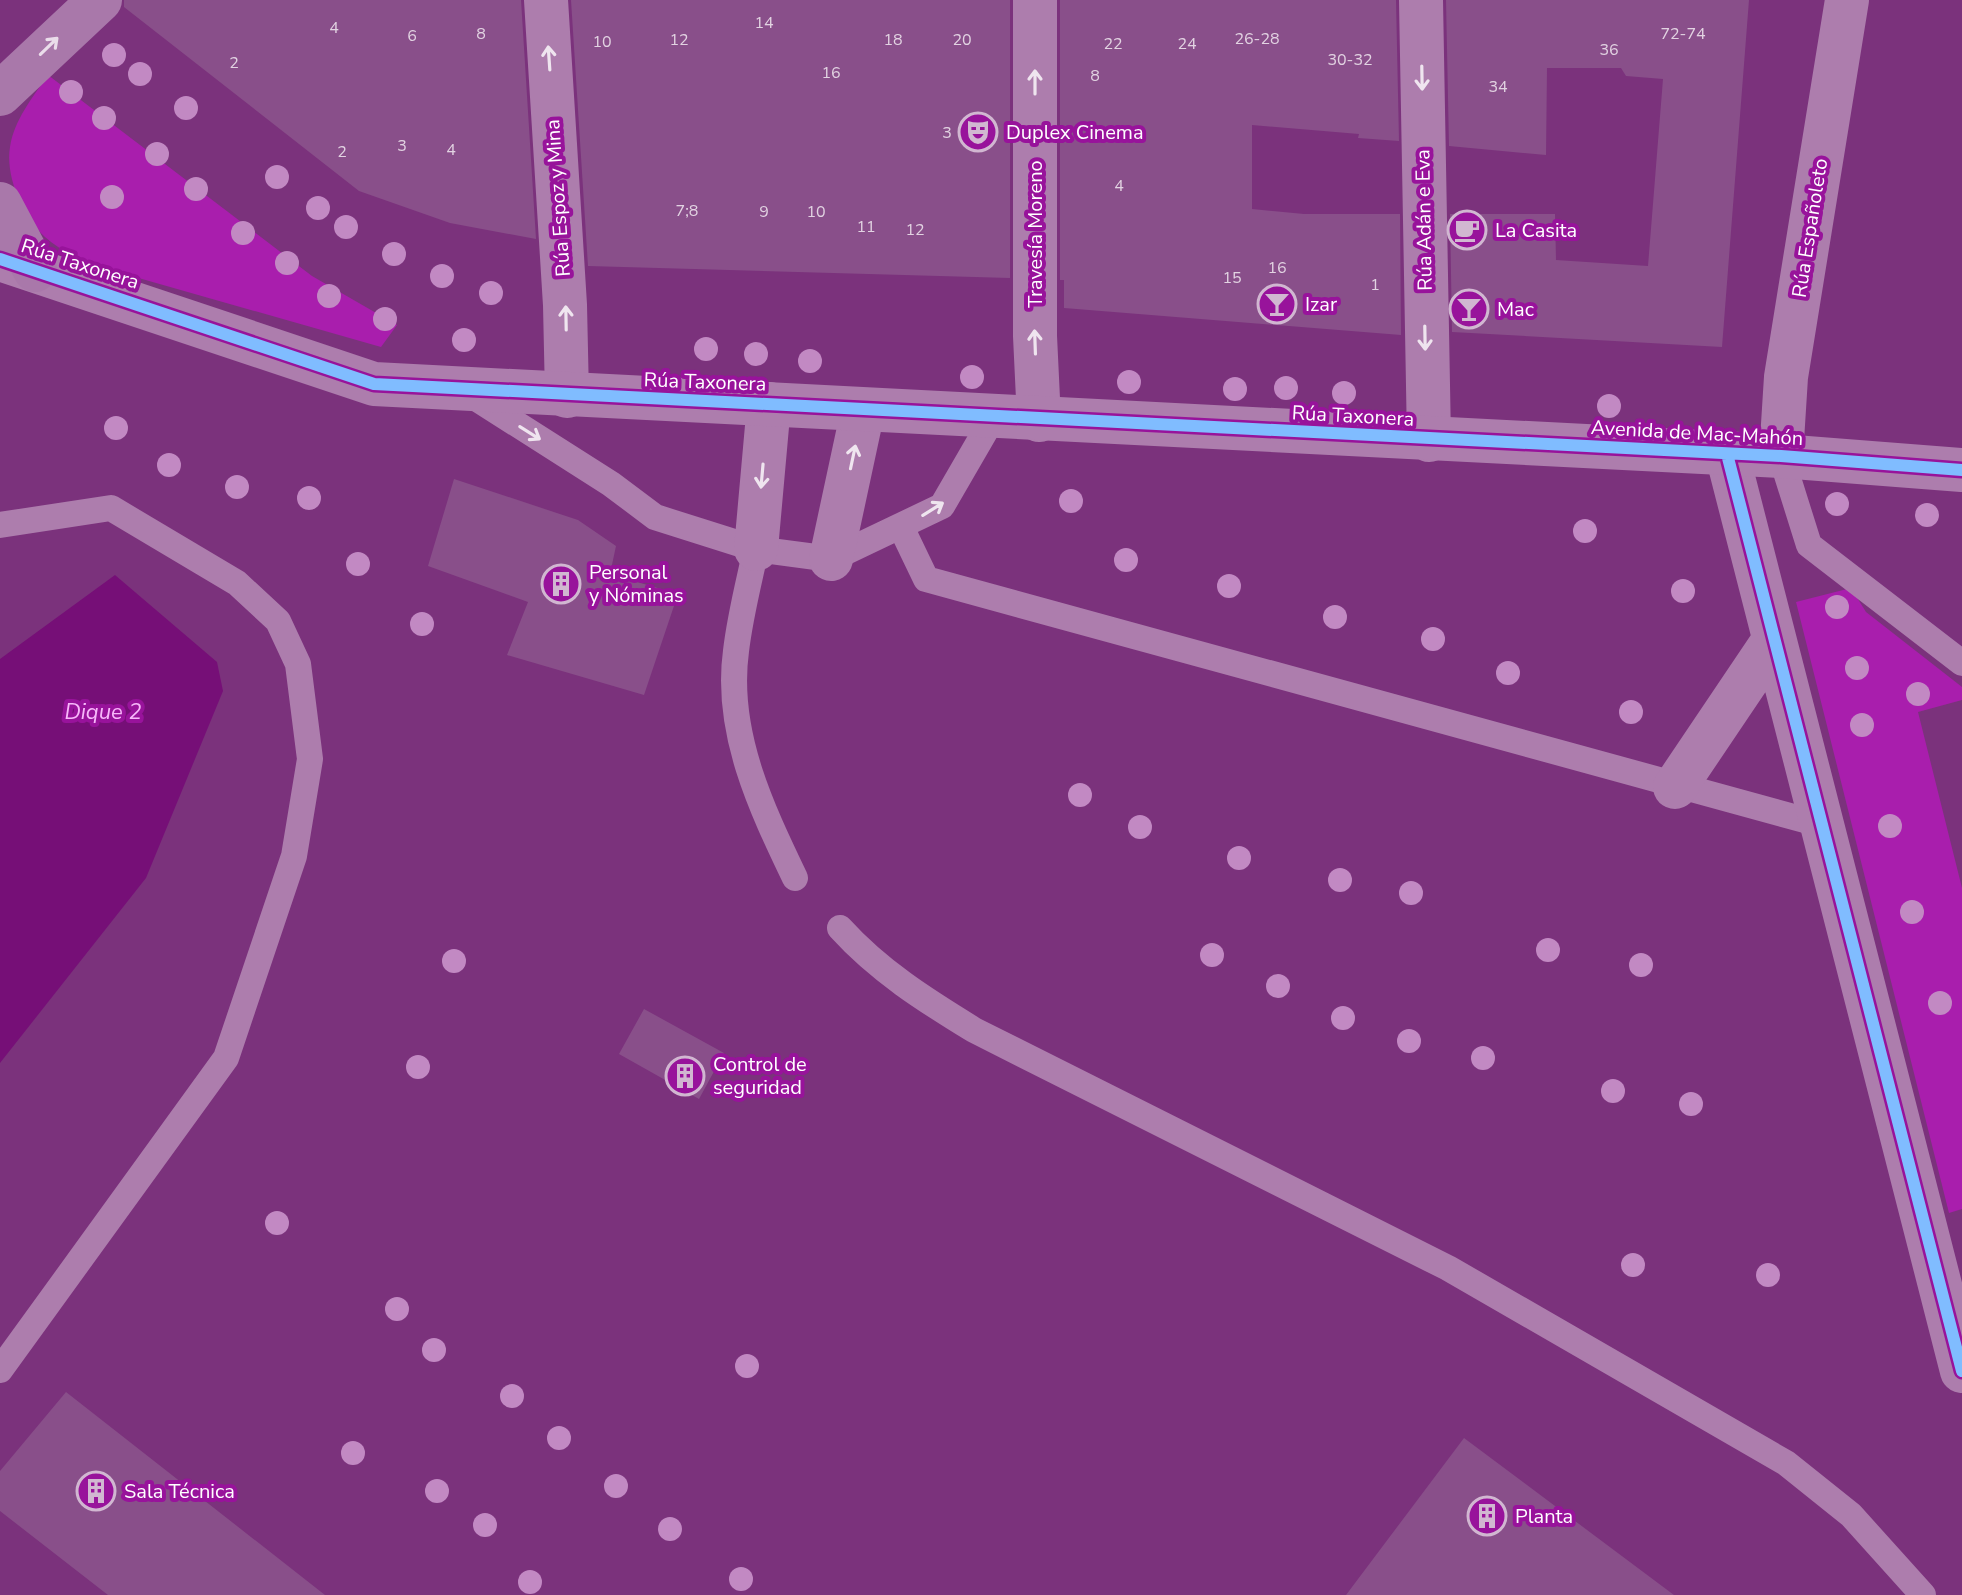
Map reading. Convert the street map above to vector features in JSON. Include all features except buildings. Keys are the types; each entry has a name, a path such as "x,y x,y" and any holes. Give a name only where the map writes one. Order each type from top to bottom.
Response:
{"main road":[{"path":"0,94 100,0"},
{"path":"0,204 18,264"}],"street":[{"name":"Rúa Espoz y Mina","path":"546,0 565,305 567,396"},
{"name":"Travesía Moreno","path":"1035,0 1035,336 1039,420"},
{"name":"Rúa Adán e Eva","path":"1421,0 1429,440"},
{"name":"Rúa Españoleto","path":"1781,456 1786,377 1847,0"},
{"name":"Rúa Taxonera","path":"18,264 374,384 1429,440"},
{"path":"756,549 769,404"},
{"path":"831,559 863,410"},
{"name":"Avenida de Mac-Mahón","path":"1429,440 1781,456 1962,470"},
{"path":"1727,454 1962,1371"},
{"path":"1675,787 1774,640"}],"lane":[{"path":"464,391 611,484 655,517 756,549 831,559 942,506 993,418"},
{"path":"1781,456 1809,545 1962,663"},
{"path":"0,525 111,508 237,583 278,621 298,664 310,759 294,856 226,1058 0,1370"},
{"path":"901,527 926,579 1675,787 1823,825"},
{"path":"756,549 735,653 735,700 741,743 753,786 795,878"},
{"path":"840,928 866,958 974,1030 1448,1268 1786,1463 1851,1515 1923,1595"}],"shaded area":[{"path":"48,75 312,276 397,325 381,347 100,267 51,242 37,229 23,208 13,183 9,159 12,137 20,118"},
{"path":"1851,588 1866,612 1962,687 1962,700 1918,712 1962,888 1962,1209 1949,1213 1796,602"}],"water":[{"name":"Dique 2","path":"115,575 217,662 223,691 146,878 0,1063 0,659"}],"cycle path":[{"path":"0,259 374,384 1781,456 1962,470"},
{"path":"1727,454 1962,1371"}],"place":[{"name":"Duplex Cinema","path":"978,132"},
{"name":"La Casita","path":"1467,230"},
{"name":"Izar","path":"1277,304"},
{"name":"Mac","path":"1469,309"},
{"name":"Personal y Nóminas","path":"561,584"},
{"name":"Control de seguridad","path":"685,1076"},
{"name":"Sala Técnica","path":"96,1491"},
{"name":"Planta","path":"1487,1516"}]}
